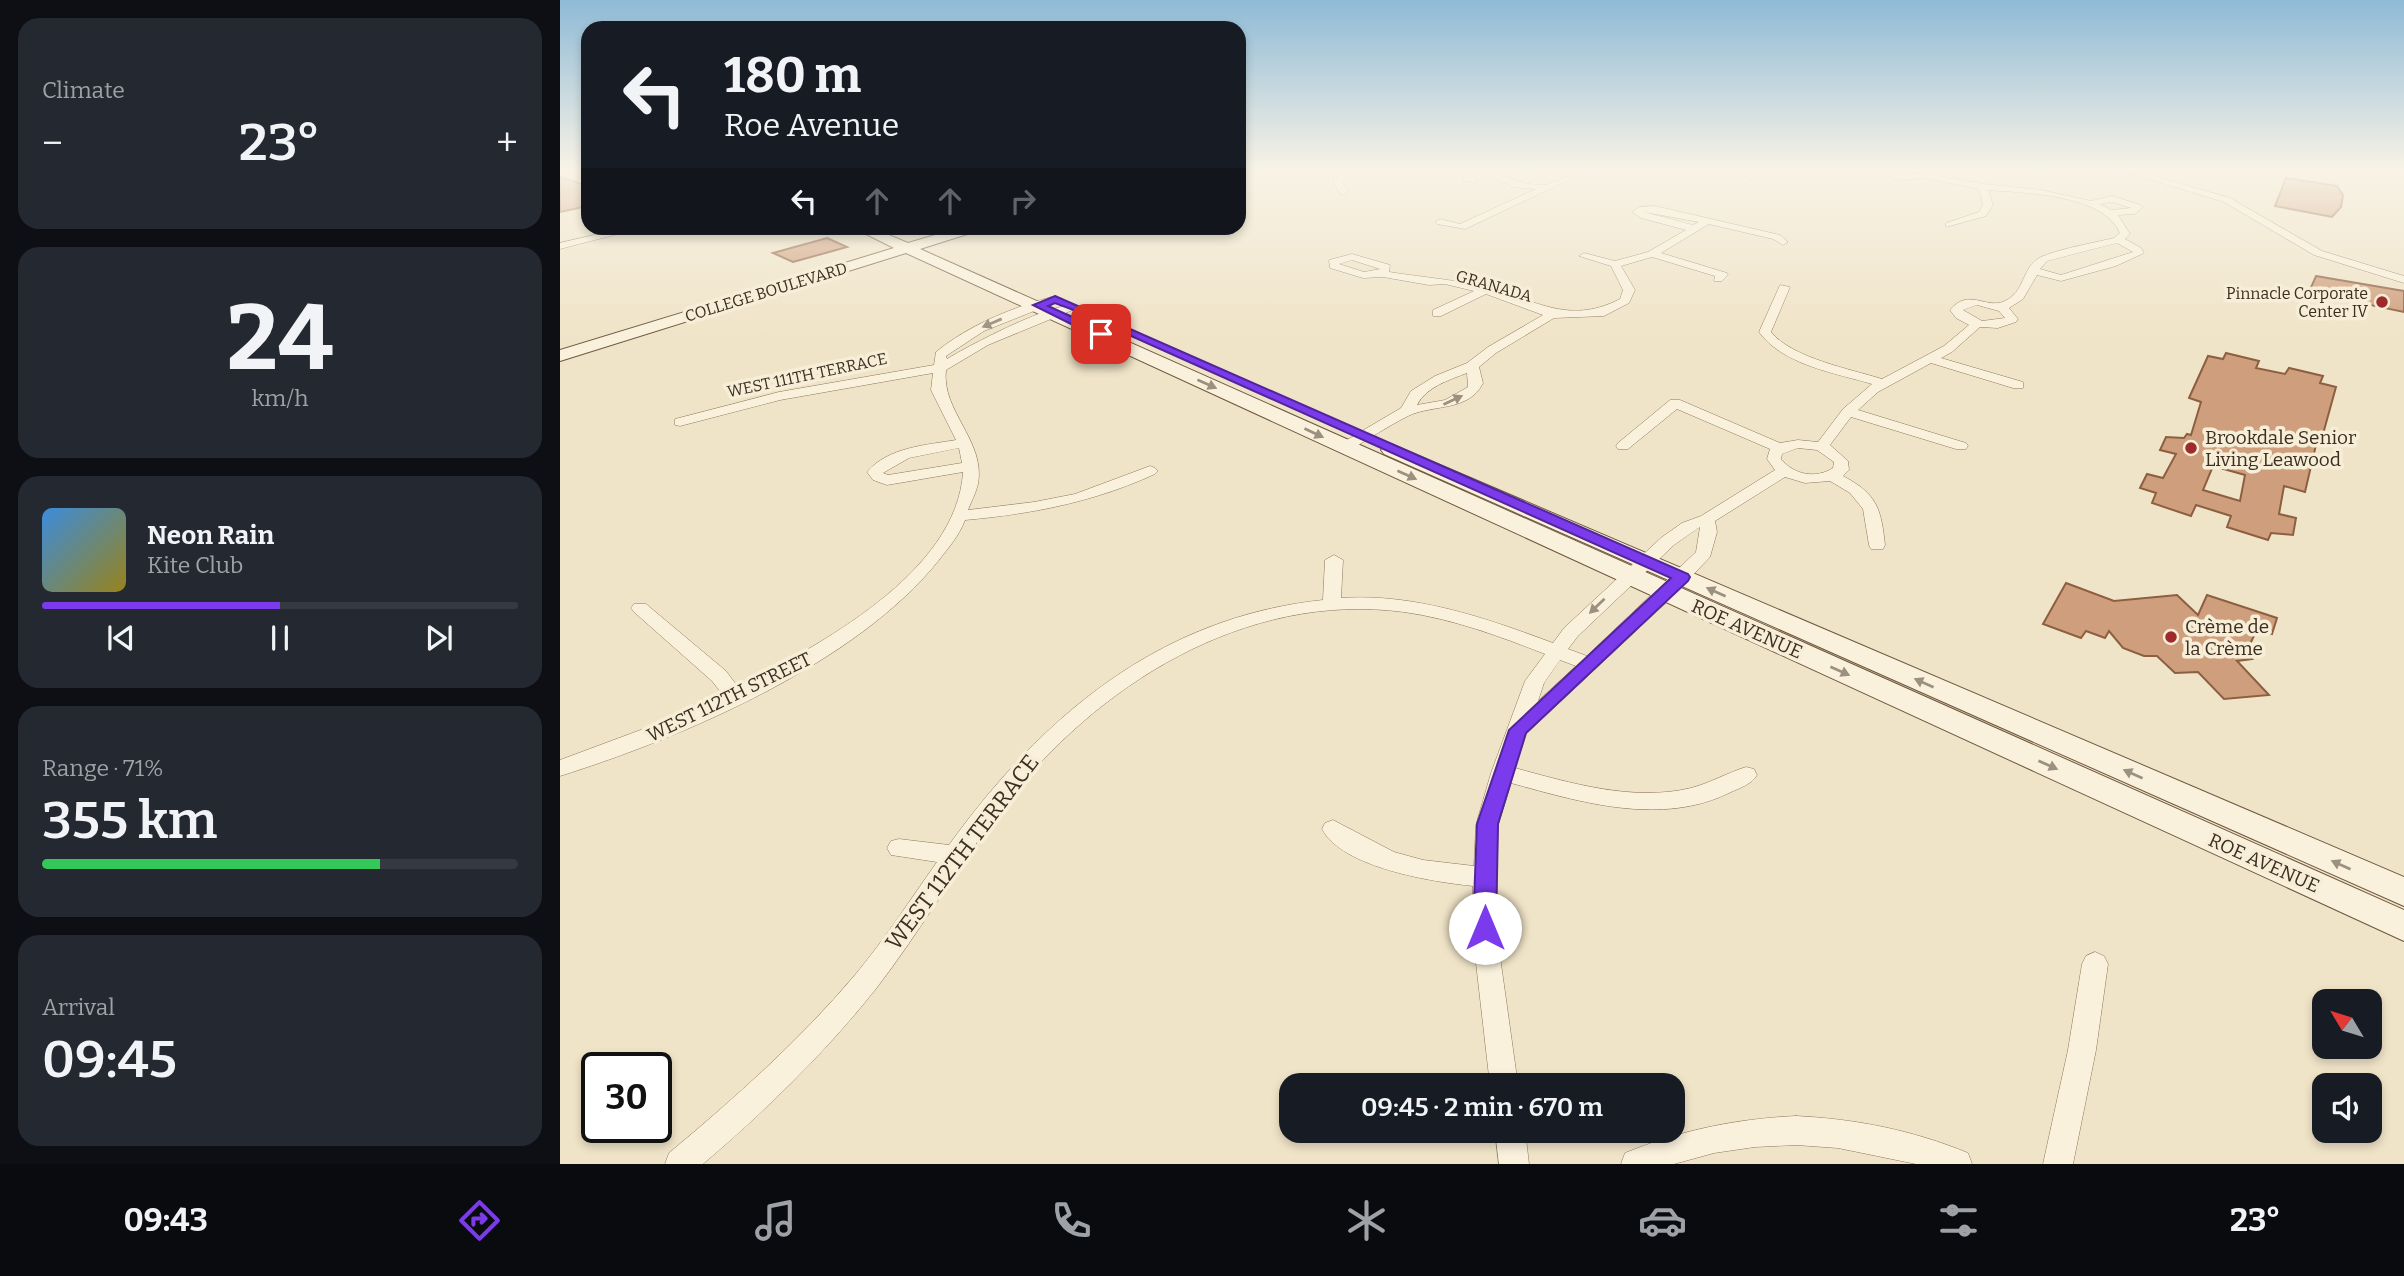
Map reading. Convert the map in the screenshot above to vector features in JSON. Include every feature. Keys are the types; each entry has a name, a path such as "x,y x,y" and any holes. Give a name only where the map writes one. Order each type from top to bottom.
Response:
{"main road":[{"name":"ROE AVENUE","path":"914,237 1056,306 1638,568 2404,926"},
{"name":"COLLEGE BOULEVARD","path":"560,343 914,237"},
{"name":"COLLEGE BOULEVARD","path":"560,356 914,237"},
{"name":"ROE AVENUE","path":"1674,585 2404,892"}],"street":[{"path":"1450,224 1461,227 1467,224"},
{"path":"1697,224 1776,237 1783,242"},
{"path":"2000,307 2011,303 2023,292 2030,282 2035,264 2049,256 2118,240 2125,234 2125,229 2119,224"},
{"path":"2266,224 2318,253 2404,280"},
{"path":"1584,256 1615,264 1652,254 1701,225"},
{"path":"560,240 582,235"},
{"path":"560,246 606,235"},
{"path":"2032,270 2061,278 2112,264 2139,253 2118,240"},
{"path":"1652,254 1723,275 1718,279"},
{"name":"GRANADA","path":"1429,282 1525,314 1594,314 1625,301 1629,290 1615,264"},
{"path":"1383,274 1429,282 1446,281 1485,290 1552,314"},
{"path":"1784,288 1765,332 1767,337 1790,352 1882,383"},
{"path":"1437,313 1485,290"},
{"path":"1977,302 2000,307 2012,315 2009,321 1996,324 1978,323 1957,313 1957,306 1977,302"},
{"path":"1056,306 996,337 942,367 940,355 953,343 982,327 1056,306"},
{"path":"1408,411 1416,394 1440,379 1472,366 1492,350 1552,314"},
{"path":"1821,447 1848,412 1882,383 1930,359 1957,342 1978,323"},
{"path":"1930,359 2018,385"},
{"path":"1354,442 1408,411 1449,403 1473,389 1476,383 1472,366"},
{"name":"WEST 111TH TERRACE","path":"680,422 779,396 942,367"},
{"name":"WEST 112TH STREET","path":"560,768 664,731 736,698 806,661 847,634 912,583 948,537 967,500 970,456 938,390 937,378 942,367"},
{"path":"1623,446 1675,403 1779,448 1798,444 1821,447 1834,453 1841,461 1841,470 1832,476 1804,478 1784,471 1774,459 1779,448"},
{"path":"1848,412 1961,446"},
{"path":"964,443 900,457 881,465 875,472 878,477 887,480 970,466"},
{"path":"959,516 1057,505 1097,494 1150,471"},
{"path":"1502,1073 1488,961 1485,877 1488,824 1502,773 1535,681 1571,632 1638,568 1688,526 1707,519 1784,471"},
{"path":"1832,476 1860,491 1869,501 1873,509 1877,545"},
{"path":"1518,730 1674,585 1704,553 1709,532 1707,519"},
{"path":"1332,603 1334,560"},
{"name":"WEST 112TH TERRACE","path":"680,1164 785,1071 818,1037 867,980 1014,776 1057,731 1121,680 1168,651 1206,633 1283,610 1332,603 1419,608 1490,627 1589,664"},
{"path":"640,608 719,676 736,698"},
{"path":"1502,773 1590,796 1667,802 1696,797 1727,787 1746,775"},
{"path":"1333,829 1351,843 1382,860 1406,868 1485,877"},
{"path":"900,848 957,855"},
{"path":"2058,1164 2082,1050 2095,964"},
{"path":"1636,1164 1705,1139 1805,1130 1906,1147 1956,1164"},
{"path":"1512,1143 1514,1164"}],"building":[{"path":"827,238 847,247 793,262 773,253"},
{"name":"Pinnacle Corporate Center IV","path":"2316,276 2404,291 2404,312 2309,292"},
{"name":"Brookdale Senior Living Leawood","path":"2226,353 2259,361 2256,368 2285,374 2289,368 2323,376 2320,383 2336,387 2323,434 2319,432 2305,492 2284,486 2279,514 2296,518 2293,535 2271,533 2268,540 2227,527 2231,516 2196,505 2191,516 2152,503 2156,493 2140,488 2147,474 2163,478 2176,454 2160,450 2166,437 2184,438 2187,434 2191,435 2201,402 2189,398 2208,356 2223,359","holes":["2213,466 2245,475 2240,501 2203,490"]},
{"name":"Crème de la Crème","path":"2066,583 2114,601 2177,595 2198,615 2207,595 2277,618 2272,634 2257,629 2246,653 2252,659 2237,661 2269,695 2224,699 2198,672 2175,673 2157,656 2144,656 2123,648 2109,631 2105,638 2086,631 2081,638 2043,624"}],"place":[{"name":"Pinnacle Corporate Center IV","path":"2382,302"},
{"name":"Brookdale Senior Living Leawood","path":"2191,448"},
{"name":"Crème de la Crème","path":"2171,637"}],"route":[{"path":"1101,334 1039,305 1055,299 1074,307 1682,577 1518,730 1511,743 1488,824 1485,928"}]}
